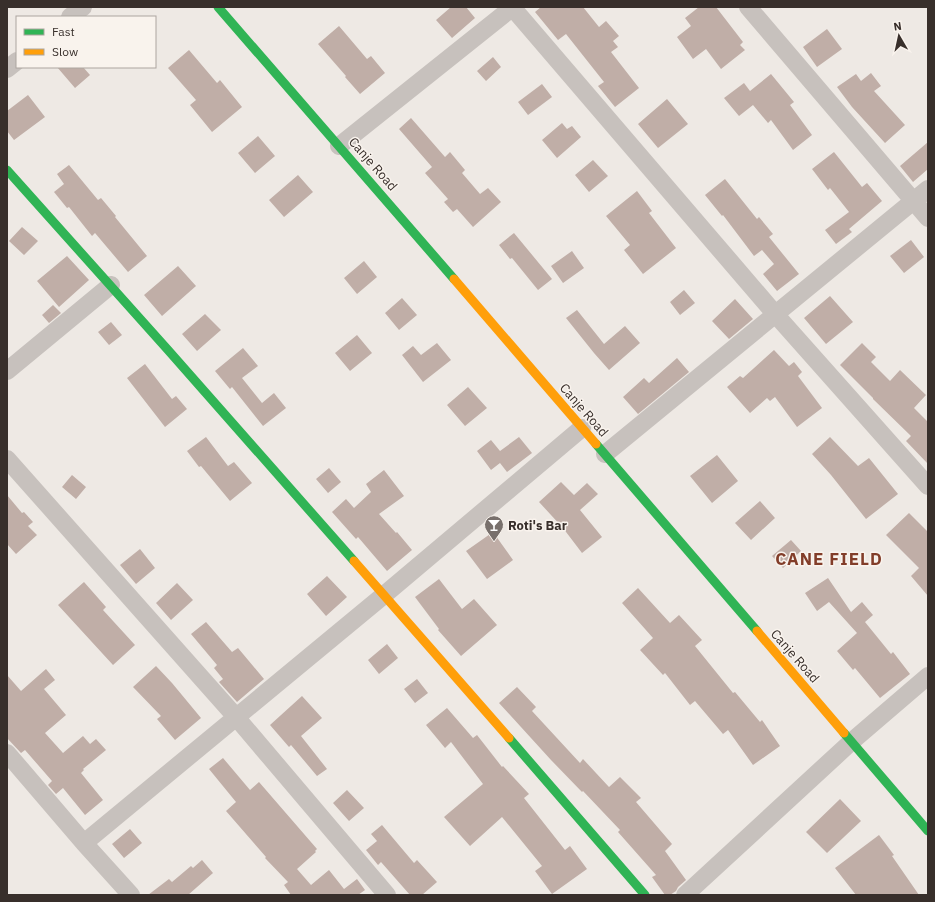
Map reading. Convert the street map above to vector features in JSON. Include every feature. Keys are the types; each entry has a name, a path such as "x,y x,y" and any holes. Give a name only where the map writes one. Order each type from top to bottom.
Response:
{"street":[{"path":"71,16 83,7"},
{"name":"Canje Road","path":"218,7 340,146 928,831"},
{"path":"340,146 513,7 776,315 928,486"},
{"path":"748,7 928,218"},
{"path":"7,69 16,62"},
{"path":"7,170 111,285 644,895"},
{"path":"605,454 928,189"},
{"path":"7,372 111,285"},
{"path":"84,843 384,596 582,428"},
{"path":"7,459 236,717 387,895"},
{"path":"685,895 852,742 928,676"},
{"path":"7,753 131,895"}],"building":[{"path":"451,7 466,7 475,18 452,38 436,20"},
{"path":"541,7 583,7 599,27 606,21 619,36 613,41 618,47 611,52 639,88 615,107 598,86 604,82 566,34 558,40 535,12"},
{"path":"699,7 716,7 743,42 740,45 745,50 721,69 706,49 693,59 677,37 691,26 685,18"},
{"path":"339,26 367,59 371,56 385,73 360,94 318,44"},
{"path":"827,29 842,49 817,67 803,47"},
{"path":"189,50 217,83 220,80 242,107 212,132 190,105 196,100 168,68"},
{"path":"493,57 501,67 486,81 477,71"},
{"path":"58,68 84,68 90,75 75,88"},
{"path":"871,73 881,86 874,91 905,125 885,143 852,107 837,87 856,74 861,81"},
{"path":"771,74 794,102 790,105 812,135 793,150 771,120 768,123 753,105 739,116 724,98 744,83 750,91"},
{"path":"542,84 552,97 528,115 518,102"},
{"path":"28,95 45,117 14,140 7,131 7,111"},
{"path":"667,99 688,124 658,148 638,124"},
{"path":"411,118 445,157 450,152 465,170 462,173 480,194 488,188 501,202 473,227 457,209 453,212 444,202 448,199 425,173 432,167 399,129"},
{"path":"562,123 567,129 572,126 581,137 557,158 542,140"},
{"path":"258,136 275,156 255,173 238,153"},
{"path":"928,142 928,169 913,182 900,166"},
{"path":"834,152 862,187 867,183 882,201 849,229 852,232 836,244 825,230 849,212 830,188 828,190 812,169"},
{"path":"593,160 608,176 589,192 575,175"},
{"path":"69,165 98,200 101,198 147,256 128,272 95,233 92,236 69,207 67,208 54,192 64,184 57,174"},
{"path":"298,175 313,192 284,217 269,200"},
{"path":"725,179 757,219 759,217 773,234 769,237 799,274 777,291 763,274 774,264 762,250 754,256 723,215 722,216 705,195"},
{"path":"637,191 652,211 649,213 676,248 643,274 624,250 630,245 606,216"},
{"path":"22,227 38,241 24,255 9,241"},
{"path":"514,233 552,279 538,290 512,258 510,259 499,245"},
{"path":"911,240 924,257 904,273 890,256"},
{"path":"572,251 584,268 563,283 551,266"},
{"path":"67,256 89,280 59,307 37,281"},
{"path":"364,261 377,277 357,294 344,278"},
{"path":"178,266 196,286 162,316 144,295"},
{"path":"684,290 695,303 680,315 670,302"},
{"path":"830,296 853,322 826,344 804,318"},
{"path":"402,298 417,315 399,330 385,313"},
{"path":"735,299 753,319 729,339 712,321"},
{"path":"53,305 61,313 49,323 42,315"},
{"path":"577,310 604,344 625,326 640,343 609,370 566,318"},
{"path":"205,314 221,330 197,351 182,334"},
{"path":"111,322 122,335 109,345 98,332"},
{"path":"357,335 372,353 350,371 335,353"},
{"path":"437,343 451,360 423,382 402,355 413,346 421,355"},
{"path":"862,343 876,357 871,362 890,381 900,370 926,395 914,408 928,422 928,464 906,441 911,436 840,365"},
{"path":"243,348 258,366 242,378 262,403 274,393 286,408 263,426 232,387 230,389 215,371"},
{"path":"774,350 789,366 794,362 802,372 798,376 822,408 797,427 775,397 770,401 767,398 750,413 727,387 740,376 743,378"},
{"path":"677,358 689,372 638,414 623,397 644,378 649,383"},
{"path":"145,364 172,399 176,396 187,409 165,427 127,378"},
{"path":"468,387 487,408 465,426 447,405"},
{"path":"206,437 228,466 234,462 252,483 230,501 201,466 199,467 187,451"},
{"path":"519,437 532,453 507,472 500,463 491,470 477,451 491,440 500,451"},
{"path":"830,437 858,466 869,458 898,494 866,519 812,454"},
{"path":"717,455 738,481 712,503 690,476"},
{"path":"329,468 341,482 328,493 316,479"},
{"path":"384,470 404,496 379,514 412,550 387,571 358,537 356,539 332,512 346,499 354,508 371,492 366,484"},
{"path":"72,475 86,487 76,499 62,487"},
{"path":"561,482 574,495 587,483 598,494 580,510 602,537 582,553 563,528 539,502"},
{"path":"7,495 22,513 24,512 33,522 28,526 37,535 16,554 7,544"},
{"path":"760,501 775,518 751,540 735,523"},
{"path":"909,513 928,532 928,596 911,576 919,568 886,535"},
{"path":"493,532 513,560 487,579 466,551"},
{"path":"791,540 801,551 783,568 772,556"},
{"path":"140,549 155,568 136,584 120,565"},
{"path":"327,576 347,597 326,616 307,594"},
{"path":"828,578 851,612 862,602 873,615 865,622 891,654 893,652 910,674 880,698 855,668 853,670 837,651 857,633 829,602 817,611 805,593"},
{"path":"439,579 462,609 474,599 497,625 461,656 438,630 439,629 415,597"},
{"path":"84,582 106,607 103,610 135,645 113,665 58,605"},
{"path":"177,583 193,600 171,620 156,603"},
{"path":"638,588 670,623 679,615 702,640 695,646 733,693 735,692 760,722 762,720 780,746 753,765 728,730 723,734 695,701 690,705 665,673 663,675 640,650 653,638 622,603"},
{"path":"206,622 232,652 238,648 264,679 237,702 219,682 223,679 214,668 217,665 191,634"},
{"path":"387,644 398,658 379,674 368,660"},
{"path":"156,666 201,718 175,740 157,719 161,716 133,687"},
{"path":"46,669 55,680 44,689 66,715 45,733 63,753 83,736 90,744 96,739 106,750 83,769 84,770 81,773 103,800 85,815 63,788 56,794 48,785 52,781 25,750 21,753 7,738 7,675 21,691"},
{"path":"417,679 428,693 415,703 404,689"},
{"path":"517,687 536,707 532,711 580,763 583,759 609,787 620,777 641,798 636,802 672,844 665,851 686,880 678,887 676,891 670,895 665,895 652,877 656,875 618,832 620,830 551,760 499,703"},
{"path":"302,696 322,718 301,736 327,769 317,776 291,745 289,747 270,725"},
{"path":"447,708 473,738 477,735 502,767 503,766 529,794 524,798 565,850 570,846 587,869 552,894 535,871 542,866 502,817 470,846 444,817 483,784 451,742 445,748 426,725"},
{"path":"223,758 250,790 259,782 317,849 315,851 316,852 297,869 311,885 329,870 344,889 357,879 365,890 358,895 291,895 284,885 288,882 265,858 266,857 226,811 236,802 209,769"},
{"path":"347,790 364,808 349,821 333,803"},
{"path":"840,799 861,821 827,853 806,832"},
{"path":"382,825 414,863 417,860 437,882 422,895 410,895 381,862 378,865 366,850 377,841 371,834"},
{"path":"130,829 142,843 124,858 112,844"},
{"path":"879,835 894,855 892,856 919,895 856,895 835,868"},
{"path":"202,860 213,873 188,895 148,895 169,879 172,882 191,866 193,868"}],"traffic: fast":[{"path":"218,7 454,279"},
{"path":"7,170 354,561"},
{"path":"596,444 757,631"},
{"path":"844,733 928,831"},
{"path":"509,738 645,895"}],"traffic: slow":[{"path":"454,279 596,444"},
{"path":"354,561 509,738"},
{"path":"757,631 844,733"}],"place":[{"name":"Roti's Bar","path":"494,542"}],"district":[{"name":"CANE FIELD","path":"829,559"}]}
